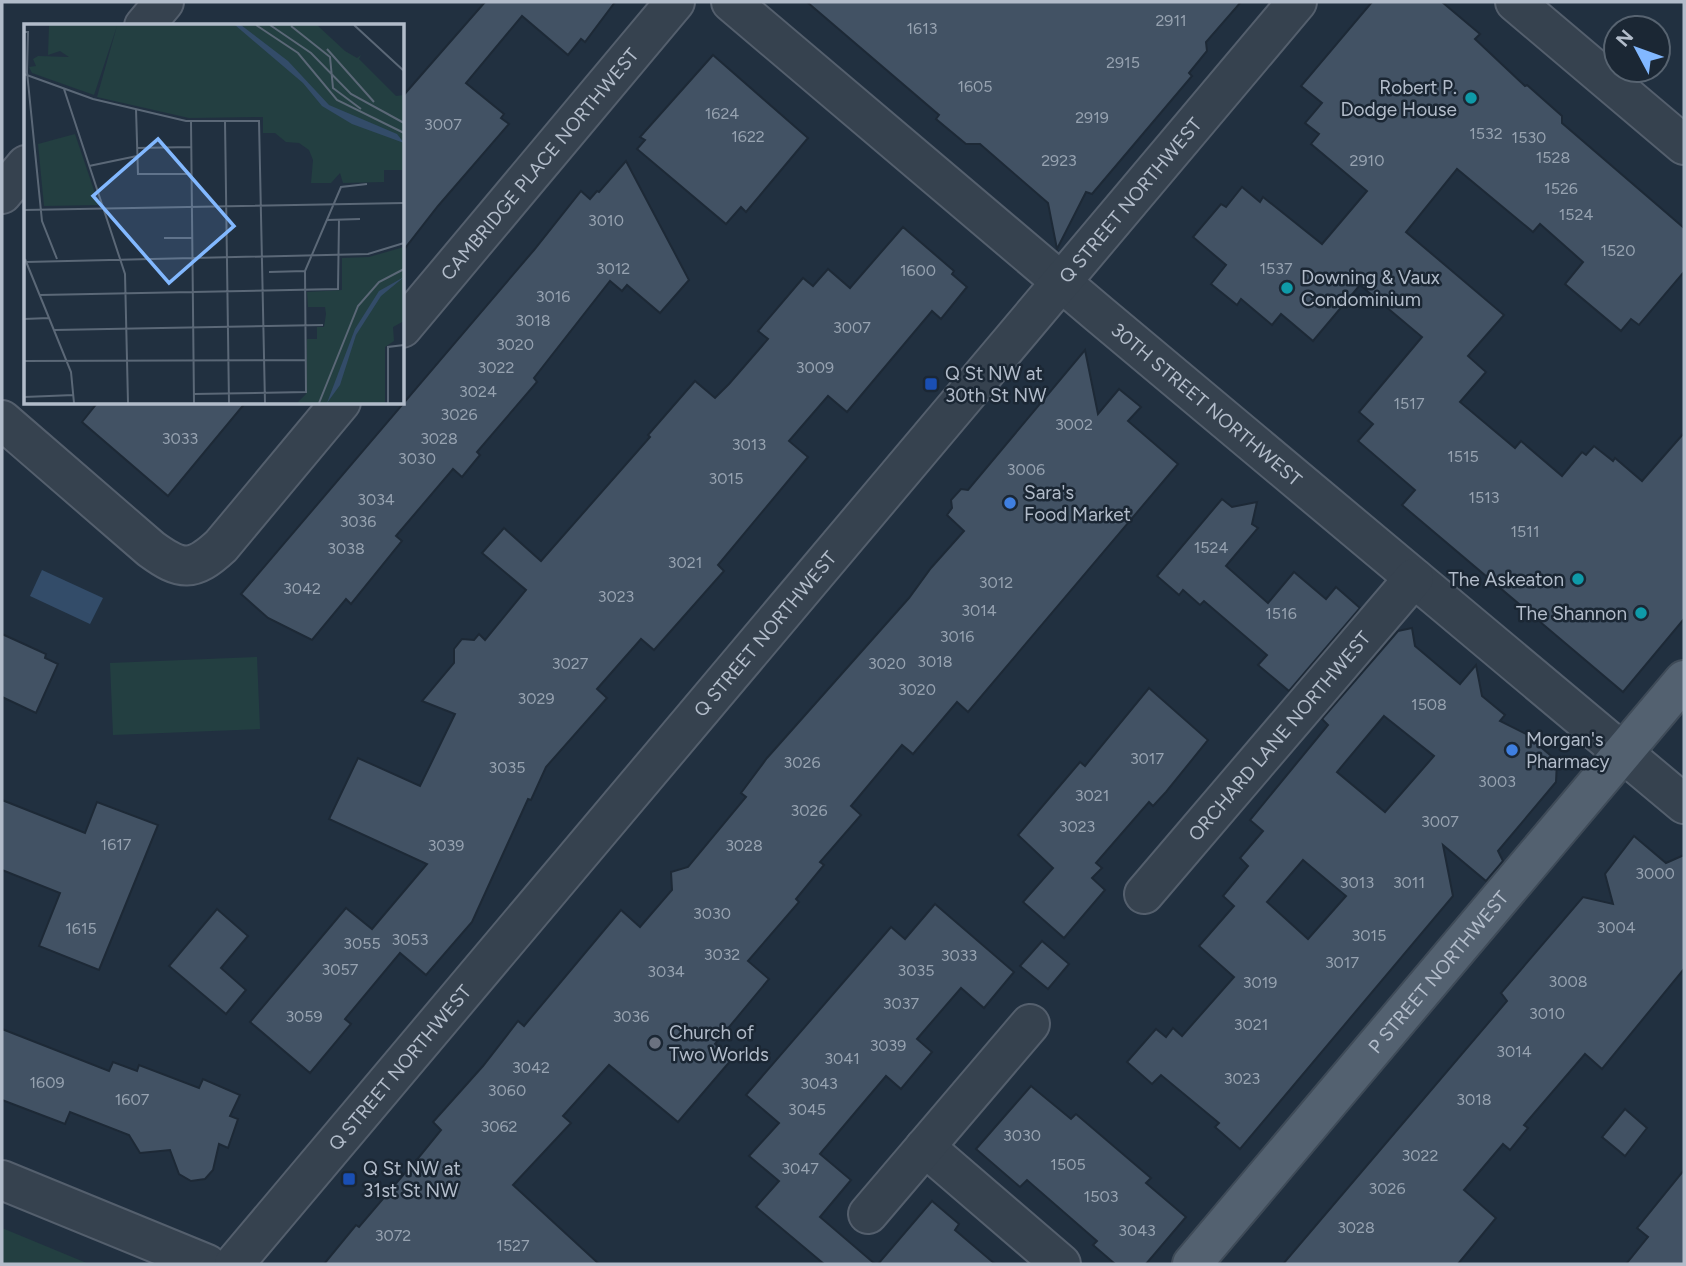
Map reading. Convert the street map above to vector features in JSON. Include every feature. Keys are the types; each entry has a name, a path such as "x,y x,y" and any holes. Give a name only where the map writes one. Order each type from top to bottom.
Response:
{"main road":[{"name":"P STREET NORTHWEST","path":"1192,1264 1684,680"}],"street":[{"path":"146,24 164,2"},
{"name":"CAMBRIDGE PLACE NORTHWEST","path":"404,326 675,2"},
{"name":"30TH STREET NORTHWEST","path":"731,2 1684,804"},
{"name":"Q STREET NORTHWEST","path":"234,1264 1297,2"},
{"path":"1515,2 1684,145"},
{"path":"2,194 24,167"},
{"path":"2,420 151,549 176,565 189,567 208,558 221,546 339,404"},
{"name":"ORCHARD LANE NORTHWEST","path":"1144,894 1414,578"},
{"path":"868,1214 1030,1024"},
{"path":"925,1147 1061,1264"},
{"path":"2,1180 207,1264"}],"green space":[{"path":"257,657 260,729 113,735 110,663"},
{"path":"2,1228 89,1264 2,1264"}],"water":[{"path":"42,570 103,598 90,624 30,596"}],"building":[{"path":"485,2 615,2 585,42 581,39 568,55 522,16 466,83 504,114 501,118 509,124 404,249 404,95"},
{"path":"807,2 1241,2 1206,42 1207,51 1189,73 1192,76 1092,194 1086,192 1057,249 1048,203 980,144 966,144 936,119 939,115"},
{"path":"1372,2 1442,2 1480,34 1475,39 1562,116 1562,123 1684,228 1684,272 1639,325 1631,319 1621,331 1565,284 1583,262 1540,224 1533,232 1457,169 1406,232 1504,315 1468,356 1486,372 1460,402 1515,448 1521,441 1562,476 1582,452 1586,455 1594,446 1613,461 1615,458 1642,481 1684,433 1684,619 1623,692 1402,505 1415,490 1358,441 1373,424 1359,412 1422,337 1360,285 1313,341 1281,314 1272,325 1241,299 1237,305 1211,284 1226,265 1193,237 1221,204 1226,207 1242,187 1260,202 1263,197 1322,244 1367,191 1311,144 1319,134 1305,123 1322,103 1301,86"},
{"path":"713,55 808,138 746,212 741,207 726,224 637,149 645,140 640,137"},
{"path":"626,161 689,280 660,313 627,285 622,291 610,281 534,378 537,382 477,452 480,455 462,477 453,469 396,536 402,541 351,604 346,599 312,640 268,618 241,594 534,250 581,191 590,199"},
{"path":"903,227 954,271 952,274 967,287 941,319 932,311 847,412 828,396 789,441 808,457 718,565 724,571 654,650 641,639 597,689 607,698 546,767 531,800 528,799 472,922 426,975 400,953 345,1019 351,1024 310,1073 250,1022 346,908 372,929 427,864 329,819 358,758 420,786 455,714 422,701 454,663 454,649 462,639 474,640 479,634 485,640 526,590 482,553 504,528 541,561 650,437 648,435 695,381 715,398 729,384 768,339 758,331 803,278 813,286 828,269 850,288"},
{"path":"1085,350 1098,414 1119,389 1141,407 1128,421 1178,464 968,712 957,702 913,754 902,745 851,806 861,815 820,862 824,865 796,899 799,902 748,961 769,979 715,1044 732,1059 678,1122 609,1065 563,1116 571,1123 513,1185 599,1264 324,1264 410,1167 432,1176 415,1162 441,1130 433,1122 483,1066 518,1021 524,1026 621,910 640,927 672,890 671,872 688,867 746,797 741,793 767,758 909,598 964,531 947,515 952,508 951,500 961,489 968,490"},
{"path":"96,404 244,404 168,496 82,422"},
{"path":"1222,499 1232,507 1257,502 1252,524 1258,528 1226,566 1268,603 1294,572 1326,599 1336,587 1360,608 1289,691 1258,665 1267,655 1204,601 1200,605 1183,590 1179,595 1157,576"},
{"path":"1412,628 1415,646 1460,684 1476,665 1482,696 1505,715 1500,721 1532,737 1557,761 1556,782 1498,851 1503,861 1486,881 1443,845 1453,896 1240,1149 1215,1127 1219,1123 1161,1075 1152,1084 1127,1062 1156,1029 1166,1037 1173,1028 1182,1036 1234,977 1199,946 1234,906 1223,896 1248,866 1240,858 1263,831 1250,820 1328,725 1322,719 1398,631","holes":["1384,716 1434,756 1385,812 1337,772","1303,860 1346,896 1308,939 1267,902"]},
{"path":"2,634 46,654 45,658 58,664 36,713 2,697"},
{"path":"1149,688 1208,740 1166,792 1153,806 1149,802 1096,863 1102,868 1092,878 1105,890 1064,938 1023,902 1053,868 1018,835 1080,762 1085,766"},
{"path":"2,800 85,833 97,802 158,825 99,970 39,946 60,893 2,870"},
{"path":"1634,836 1666,863 1684,855 1684,969 1602,1069 1585,1054 1524,1125 1528,1128 1510,1150 1503,1144 1464,1190 1496,1218 1458,1264 1283,1264 1507,1001 1501,993 1583,897 1613,904 1605,874"},
{"path":"935,904 1014,972 984,1008 961,988 917,1039 932,1052 901,1089 886,1076 820,1154 851,1180 820,1217 875,1264 824,1264 756,1207 779,1181 749,1156 779,1123 746,1095 891,927 905,939"},
{"path":"217,909 248,936 221,968 246,990 226,1014 169,966"},
{"path":"1042,941 1069,964 1048,989 1020,966"},
{"path":"2,1029 109,1071 113,1062 137,1071 139,1065 199,1088 203,1079 240,1095 230,1116 238,1119 228,1148 219,1144 213,1170 205,1179 191,1181 179,1174 170,1150 140,1153 129,1135 70,1112 65,1124 2,1100"},
{"path":"1031,1086 1071,1119 1076,1114 1151,1178 1146,1183 1186,1217 1146,1264 1115,1264 1093,1245 1097,1241 1027,1180 1020,1187 976,1149"},
{"path":"1625,1109 1647,1128 1625,1156 1602,1137"},
{"path":"1684,1170 1684,1264 1626,1264 1648,1237 1637,1228"},
{"path":"932,1201 959,1224 955,1230 995,1264 878,1264"}],"place":[{"name":"Robert P. Dodge House","path":"1471,98"},
{"name":"Downing & Vaux Condominium","path":"1287,288"},
{"name":"Q St NW at 30th St NW","path":"931,384"},
{"name":"Sara's Food Market","path":"1010,503"},
{"name":"The Askeaton","path":"1578,579"},
{"name":"The Shannon","path":"1641,613"},
{"name":"Morgan's Pharmacy","path":"1512,750"},
{"name":"Church of Two Worlds","path":"655,1043"},
{"name":"Q St NW at 31st St NW","path":"349,1179"}]}
